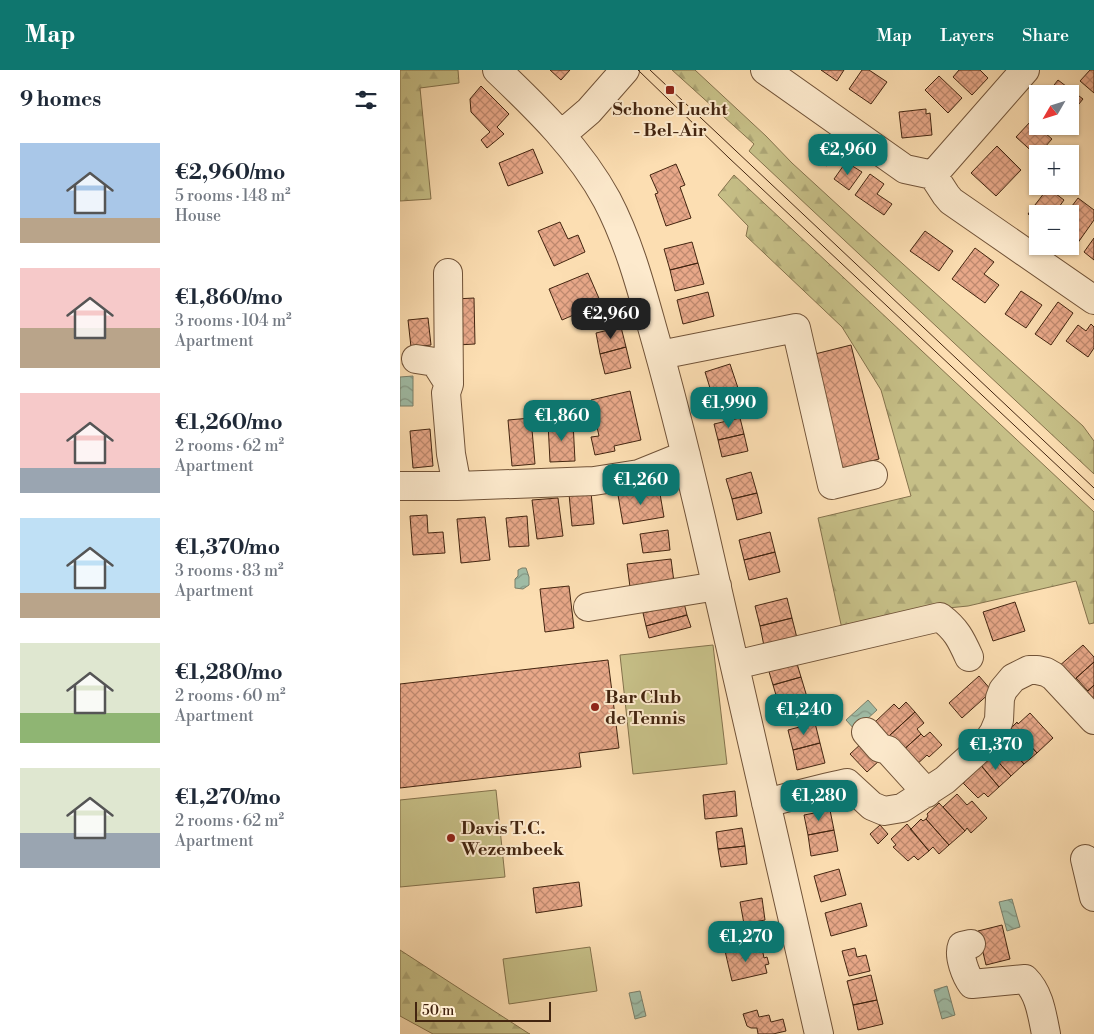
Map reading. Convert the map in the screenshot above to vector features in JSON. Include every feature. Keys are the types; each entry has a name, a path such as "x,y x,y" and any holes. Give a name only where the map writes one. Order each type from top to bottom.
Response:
{"street":[{"path":"497,70 561,135 594,178 619,225 630,257 660,355 686,455 819,1034"},
{"path":"765,70 905,169 933,175 951,201 1094,300"},
{"path":"933,175 1025,70"},
{"path":"561,135 589,111 619,77"},
{"path":"448,273 450,384 446,393 451,454 458,486"},
{"path":"660,355 796,328 832,485 873,475"},
{"path":"416,359 435,362 450,384"},
{"path":"400,486 594,481 639,474 686,455"},
{"path":"588,606 717,586"},
{"path":"735,665 940,617 950,625 960,638 969,657"},
{"path":"766,803 812,790 847,783 872,806 884,811 902,808 945,780 988,742 999,720 1002,690 1013,678 1029,670 1046,672 1053,676 1094,720"},
{"path":"866,732 880,748 888,750 926,793"},
{"path":"1085,859 1094,897"},
{"path":"971,944 962,946 960,952 967,978 972,984 1025,979 1038,998 1046,1034"}],"green space":[{"path":"400,70 458,70 459,83 420,88 431,199 400,201"},
{"path":"672,70 695,70 853,219 1083,426 1094,441 1094,474 749,151 754,144"},
{"path":"734,175 1094,512 1094,623 1089,624 1076,581 968,606 918,611 842,629 818,518 911,496 881,390 842,327 746,236 748,226 718,195"},
{"path":"713,645 727,764 633,774 620,655"},
{"name":"Davis T.C. Wezembeek","path":"496,790 505,877 400,887 400,800"},
{"path":"590,947 597,991 509,1004 503,959"},
{"path":"400,950 530,1034 433,1034 400,1016"}],"water":[{"path":"413,376 413,406 400,406 400,377"},
{"path":"526,568 529,585 523,589 515,588 518,570"},
{"path":"868,700 877,710 855,730 846,720"},
{"path":"1012,899 1020,927 1007,931 999,902"},
{"path":"947,986 955,1015 942,1019 934,990"},
{"path":"640,991 646,1016 635,1019 629,993"}],"building":[{"path":"550,70 570,70 561,80"},
{"path":"821,70 844,70 837,81"},
{"path":"862,70 869,70 887,82 871,104 849,89"},
{"path":"959,70 980,70 988,78 972,95 953,77"},
{"path":"1090,70 1094,70 1094,93 1080,81"},
{"path":"939,76 962,98 948,113 925,90"},
{"path":"1058,80 1065,85 1054,85"},
{"path":"481,86 509,114 497,127 504,134 487,148 481,140 490,132 471,112 470,99"},
{"path":"1079,96 1083,99 1079,104"},
{"path":"926,109 926,114 930,113 932,135 902,138 899,112"},
{"path":"1029,123 1029,135 1047,135 1052,139 1047,145 1029,145 1029,149 1016,137"},
{"path":"822,140 838,151 827,166 811,155"},
{"path":"997,146 1021,170 996,196 971,173"},
{"path":"533,149 543,173 508,186 499,163"},
{"path":"846,162 862,172 849,190 834,179"},
{"path":"676,164 685,185 680,187 691,218 666,226 655,194 658,193 650,175"},
{"path":"870,174 884,184 877,194 892,204 884,215 855,195"},
{"path":"1043,195 1057,195 1064,200 1060,205 1035,205"},
{"path":"1078,198 1094,210 1094,220 1079,241 1079,205 1073,205"},
{"path":"560,222 568,239 578,235 585,252 554,266 538,231"},
{"path":"925,231 953,251 939,271 910,251"},
{"path":"1094,238 1094,260 1084,252"},
{"path":"692,242 698,263 670,270 664,249"},
{"path":"975,248 994,262 984,274 999,285 985,303 952,279"},
{"path":"698,263 704,284 675,291 670,270"},
{"path":"588,273 601,303 562,320 549,289"},
{"path":"1021,291 1042,305 1026,328 1005,314"},
{"path":"708,292 714,316 683,324 677,300"},
{"path":"474,298 475,344 457,345 455,299"},
{"path":"1058,302 1073,313 1051,345 1035,334"},
{"path":"428,318 431,345 411,347 408,320"},
{"path":"1091,324 1094,327 1094,348 1088,357 1066,341 1078,325 1086,331"},
{"path":"621,327 626,347 600,354 596,333"},
{"path":"851,345 879,459 839,469 811,355"},
{"path":"626,347 631,368 605,374 600,354"},
{"path":"730,364 741,397 715,404 705,372"},
{"path":"630,391 641,440 614,446 615,451 595,455 591,437 599,436 591,400"},
{"path":"531,418 535,464 512,466 508,420"},
{"path":"740,418 744,434 718,440 714,424"},
{"path":"573,422 575,461 550,462 548,423"},
{"path":"430,429 433,466 413,468 410,431"},
{"path":"744,434 748,451 722,457 718,440"},
{"path":"751,472 757,493 732,499 726,479"},
{"path":"659,488 664,517 623,524 618,495"},
{"path":"591,492 594,524 572,526 569,494"},
{"path":"757,493 762,513 737,520 732,499"},
{"path":"558,498 563,536 537,539 532,500"},
{"path":"427,515 428,533 443,532 445,553 413,555 410,516"},
{"path":"527,516 529,546 509,547 506,518"},
{"path":"485,517 490,560 461,563 457,519"},
{"path":"668,530 670,550 643,553 640,534"},
{"path":"770,532 775,552 744,560 739,540"},
{"path":"775,552 780,572 749,580 744,560"},
{"path":"671,559 674,582 630,587 627,564"},
{"path":"569,586 574,628 545,632 540,589"},
{"path":"787,598 792,618 760,626 755,606"},
{"path":"1015,602 1025,631 993,641 983,612"},
{"path":"684,603 687,615 646,626 643,613"},
{"path":"687,615 691,627 649,638 646,626"},
{"path":"792,618 797,638 764,646 760,626"},
{"path":"1083,645 1094,657 1094,662 1074,680 1058,667"},
{"path":"795,657 801,677 773,685 767,665"},
{"path":"608,660 619,748 579,753 581,767 400,788 400,684"},
{"path":"1094,662 1094,685 1088,691 1076,678"},
{"path":"979,676 992,691 962,718 949,703"},
{"path":"801,677 807,697 779,705 773,685"},
{"path":"1094,685 1094,706 1083,695"},
{"path":"906,702 915,712 889,736 885,735 874,723 894,704 899,709"},
{"path":"915,712 924,723 917,729 921,734 900,753 889,736"},
{"path":"1030,713 1053,738 1037,753 1018,732 1015,734 1011,728"},
{"path":"815,723 820,743 793,750 788,730"},
{"path":"930,732 942,745 914,767 900,753 921,734 924,737"},
{"path":"1018,732 1037,753 1024,764 1005,743"},
{"path":"863,742 880,760 867,772 850,754"},
{"path":"820,743 825,763 797,770 793,750"},
{"path":"1005,743 1024,764 1011,776 992,755"},
{"path":"992,755 1011,776 999,787 981,765"},
{"path":"977,761 999,787 988,797 984,793 978,798 963,783 965,782 960,776"},
{"path":"735,791 737,816 705,819 703,795"},
{"path":"957,794 967,805 972,801 987,818 971,833 967,828 965,831 943,807"},
{"path":"939,803 965,831 949,845 926,819 927,814"},
{"path":"830,810 834,830 808,835 804,815"},
{"path":"921,819 923,821 926,819 949,845 939,854 933,847 929,851 911,829"},
{"path":"907,824 929,851 918,860 914,856 908,861 893,847 896,845 891,839"},
{"path":"880,825 888,834 878,844 870,834"},
{"path":"742,828 745,846 718,849 716,832"},
{"path":"834,830 838,851 811,856 808,835"},
{"path":"745,846 747,864 721,867 718,849"},
{"path":"839,869 846,895 821,902 814,876"},
{"path":"579,882 582,906 536,913 533,888"},
{"path":"762,898 765,920 744,924 740,902"},
{"path":"861,903 867,926 831,936 825,913"},
{"path":"1002,925 1010,959 986,965 978,931"},
{"path":"741,948 742,953 762,948 764,958 767,957 769,964 765,965 767,973 732,981 725,951"},
{"path":"855,948 857,957 866,955 870,971 849,976 842,951"},
{"path":"871,975 877,1000 853,1005 847,981"},
{"path":"877,1000 883,1024 858,1030 853,1005"},
{"path":"757,1010 759,1017 769,1015 771,1022 783,1019 786,1031 773,1034 758,1034 757,1028 747,1026 743,1014"}],"tram line":[{"path":"638,70 729,158 1094,500"},
{"path":"650,70 1094,488"}],"place":[{"name":"Schone Lucht - Bel-Air","path":"670,90"},
{"name":"Bar Club de Tennis","path":"595,707"},
{"name":"Davis T.C. Wezembeek","path":"451,838"}]}
